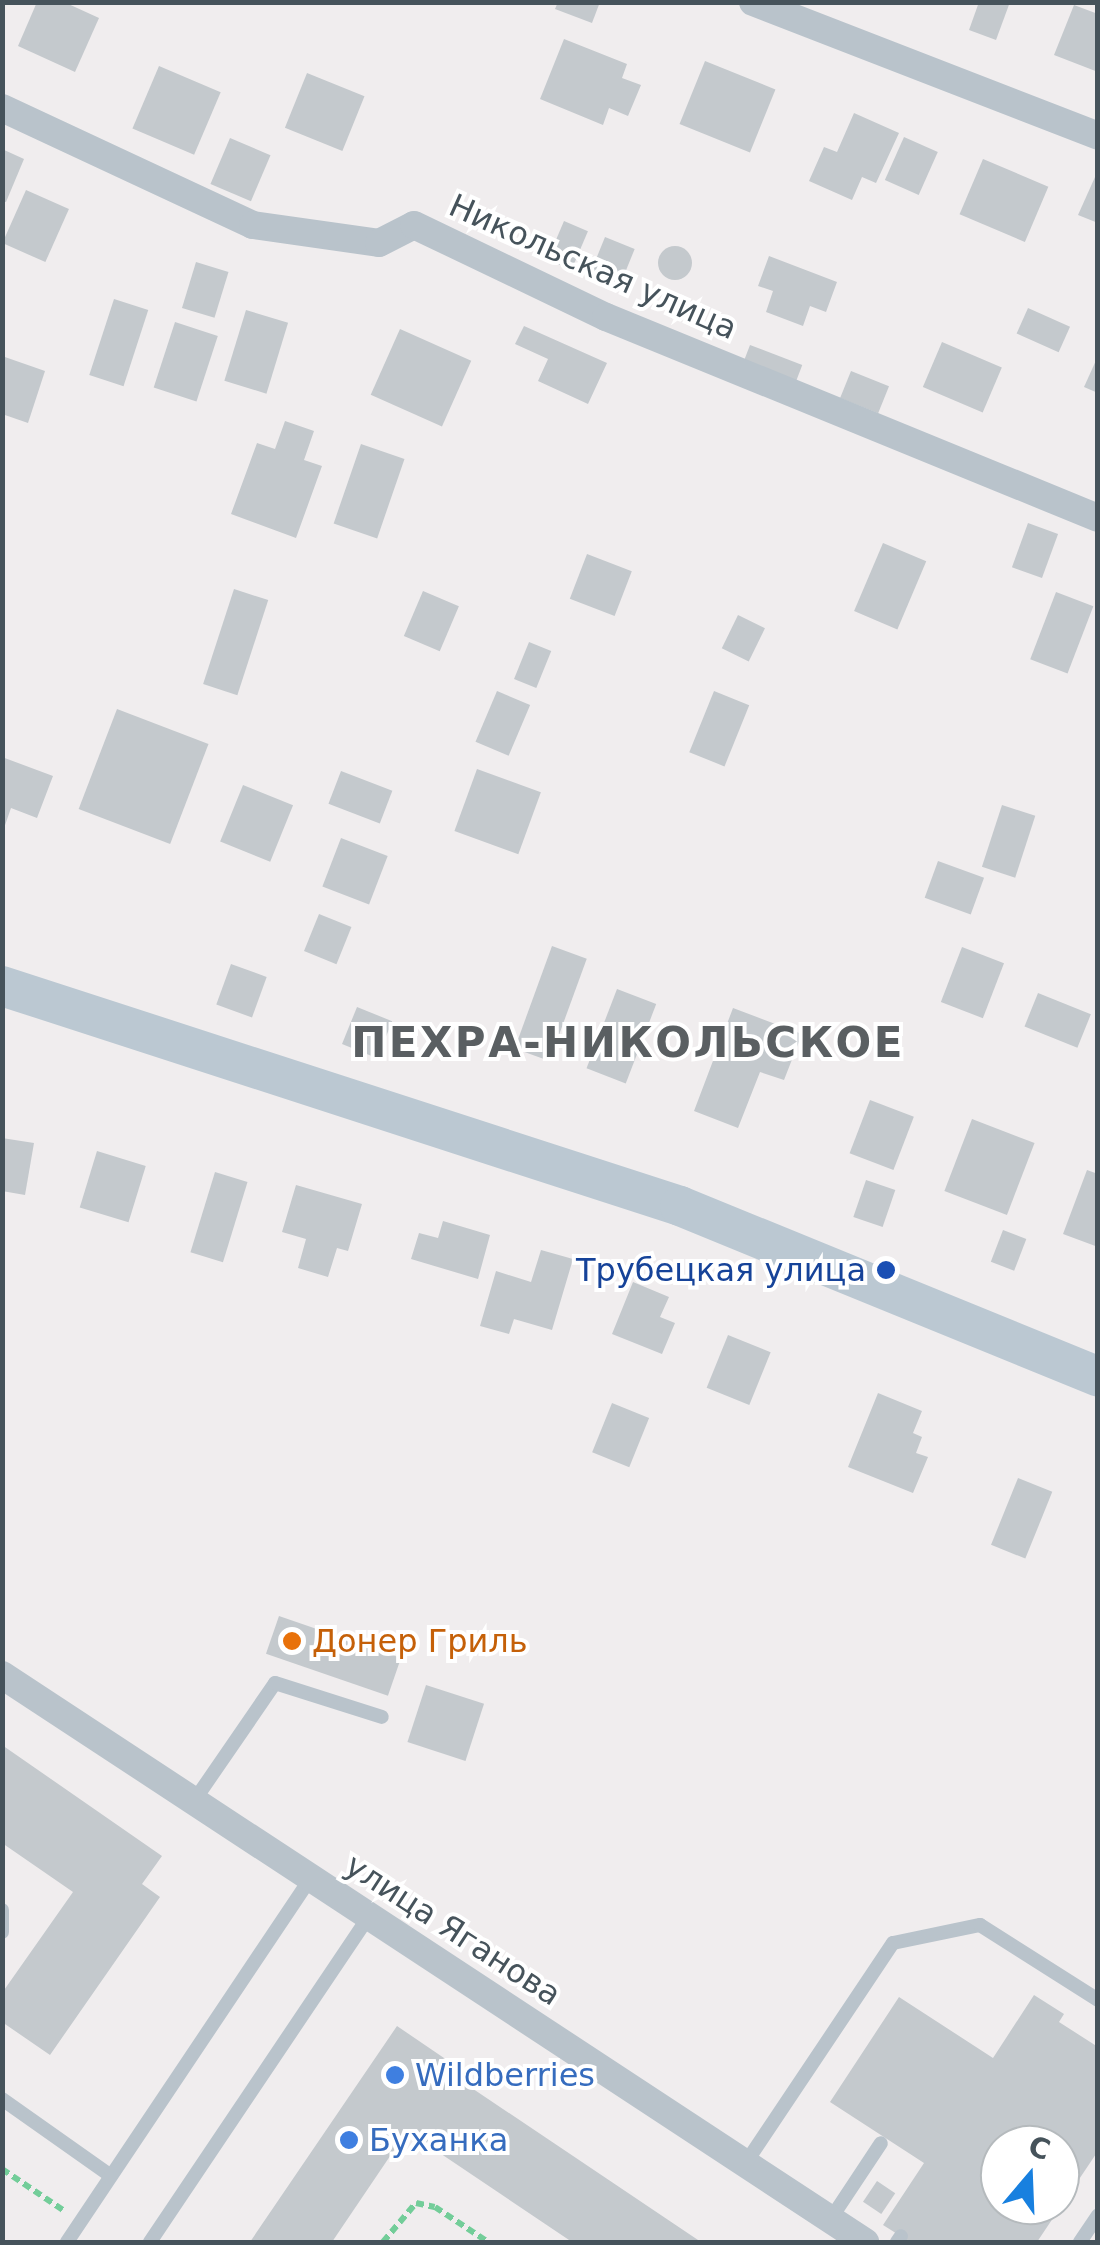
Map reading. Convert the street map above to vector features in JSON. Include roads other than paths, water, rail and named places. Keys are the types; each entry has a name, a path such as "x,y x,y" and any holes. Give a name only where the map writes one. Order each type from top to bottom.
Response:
{"main road":[{"path":"2,986 680,1206 1098,1378"}],"street":[{"path":"753,2 1098,136"},
{"name":"Никольская улица","path":"2,108 253,226 379,244 414,225 606,317 1098,518"},
{"name":"улица Яганова","path":"2,1675 865,2242"}],"lane":[{"path":"194,1801 275,1683 382,1717"},
{"path":"66,2242 311,1878"},
{"path":"2,1910 2,1932"},
{"path":"150,2242 369,1916"},
{"path":"745,2164 893,1943 980,1925 1098,2000"},
{"path":"2,2099 111,2176"},
{"path":"830,2220 880,2143"},
{"path":"1080,2242 1098,2216"}],"place":[{"name":"Трубецкая улица","path":"886,1270"},
{"name":"Донер Гриль","path":"292,1641"},
{"name":"Wildberries","path":"395,2075"},
{"name":"Буханка","path":"349,2140"}],"district":[{"name":"ПЕХРА-НИКОЛЬСКОЕ","path":"628,1043"}]}
